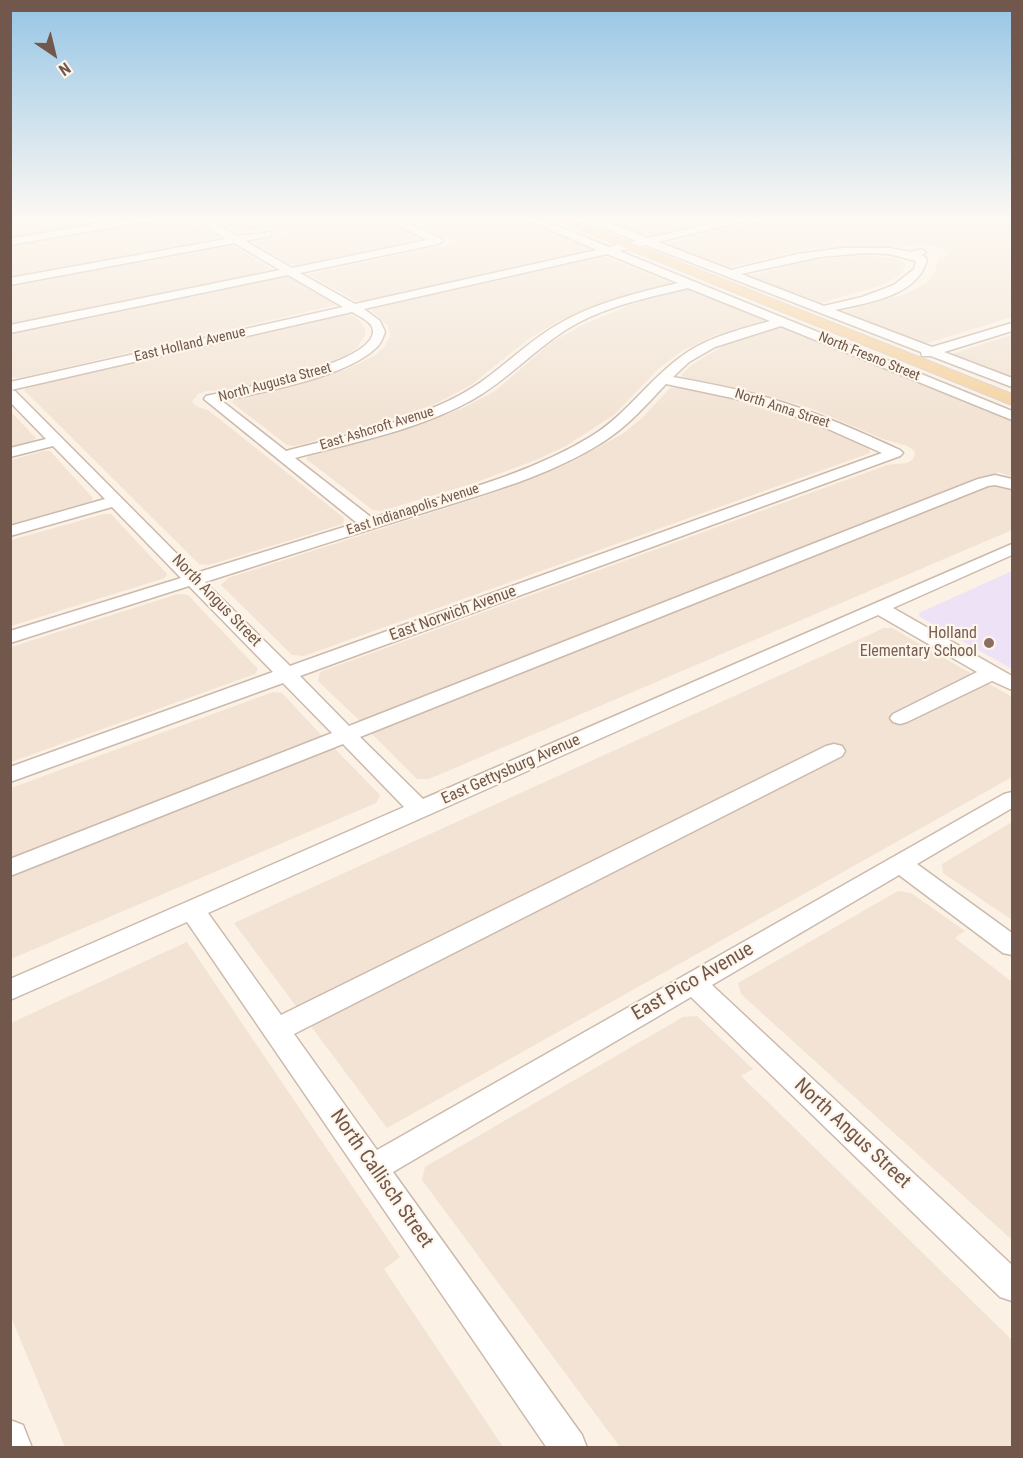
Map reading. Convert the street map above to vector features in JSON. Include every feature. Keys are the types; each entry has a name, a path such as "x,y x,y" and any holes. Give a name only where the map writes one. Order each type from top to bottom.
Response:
{"main road":[{"name":"North Fresno Street","path":"725,285 1012,400"}],"street":[{"path":"10,329 226,285"},
{"name":"North Augusta Street","path":"313,285 369,317 378,326 379,335 374,344 361,355 341,366 211,399 369,524"},
{"name":"East Holland Avenue","path":"10,386 456,285"},
{"name":"East Ashcroft Avenue","path":"284,456 388,427 445,408 485,386 545,338 571,322 618,303 685,285"},
{"name":"North Fresno Street","path":"692,285 1012,416"},
{"name":"North Fresno Street","path":"758,285 1012,383"},
{"path":"823,310 904,285"},
{"name":"East Indianapolis Avenue","path":"10,637 491,486 554,462 612,429 689,356 738,334 782,322"},
{"path":"890,365 1012,327"},
{"name":"North Anna Street","path":"663,379 713,388 779,405 827,422 895,453"},
{"name":"North Angus Street","path":"10,394 420,810"},
{"path":"10,453 57,441"},
{"name":"East Norwich Avenue","path":"10,775 895,453"},
{"path":"10,868 984,482 995,480 1012,484"},
{"path":"10,531 117,501"},
{"name":"East Gettysburg Avenue","path":"10,990 1012,549"},
{"path":"879,608 1012,684"},
{"path":"900,718 992,673"},
{"path":"276,1030 834,751"},
{"name":"East Pico Avenue","path":"374,1167 1012,799"},
{"path":"900,864 1012,946"},
{"name":"North Callisch Street","path":"192,910 569,1448"},
{"name":"North Angus Street","path":"692,982 1012,1286"},
{"path":"10,1438 14,1448"}],"shaded area":[{"path":"16,285 202,285 11,325 11,286"},
{"path":"244,285 302,285 336,305 19,378 11,377 11,333"},
{"path":"328,285 436,285 363,301 356,301"},
{"path":"476,285 664,285 614,298 559,321 530,338 471,385 433,405 381,423 295,446 287,445 231,402 234,399 345,370 374,356 385,346 390,336 388,326 372,310"},
{"path":"771,285 883,285 819,303"},
{"path":"923,285 1012,285 1012,317 925,344 842,312 902,295"},
{"path":"686,289 763,319 763,321 716,335 682,351 658,369 615,414 566,446 536,460 474,483 382,511 373,510 306,459 309,455 416,426 463,408 495,391 552,342 582,325 633,304"},
{"path":"345,314 352,315 359,320 365,328 365,335 357,348 345,356 306,370 231,389 207,391 198,394 192,402 208,410 344,518 343,524 209,565 199,564 24,390 29,386"},
{"path":"780,328 787,328 1012,422 1012,477 999,472 362,723 318,681 320,672 887,465 907,463 912,460 915,455 914,450 907,446 883,439 810,408 762,394 685,378 681,375 693,364 723,346"},
{"path":"1012,335 1012,378 952,354 989,342"},
{"path":"677,387 734,399 801,419 869,448 870,453 304,656 292,655 221,585 228,578 493,493 570,463 624,433 642,418 670,388"},
{"path":"10,411 36,438 33,441 11,446"},
{"path":"50,451 93,498 91,501 11,524 11,460"},
{"path":"992,484 1012,486 1012,530 429,779 417,779 370,732"},
{"path":"111,514 167,574 165,578 11,626 11,540"},
{"name":"Holland Elementary School","path":"1012,571 1012,669 920,617 919,613"},
{"path":"178,594 188,595 258,669 255,674 11,762 11,647"},
{"path":"884,628 892,628 1012,697 1012,777 387,1128 234,923"},
{"path":"273,692 282,693 324,738 11,861 11,788"},
{"path":"334,748 380,795 376,803 11,959 11,876"},
{"path":"1012,822 1012,920 943,873 942,864"},
{"path":"898,891 911,893 965,931 955,938 1012,982 1012,1240 741,994 738,983"},
{"path":"187,942 400,1257 384,1269 503,1447 65,1447 11,1317 11,1023"},
{"path":"697,1016 753,1069 741,1076 1012,1340 1012,1447 620,1447 422,1180 425,1167 683,1017"}],"place":[{"name":"Holland Elementary School","path":"989,643"}]}
